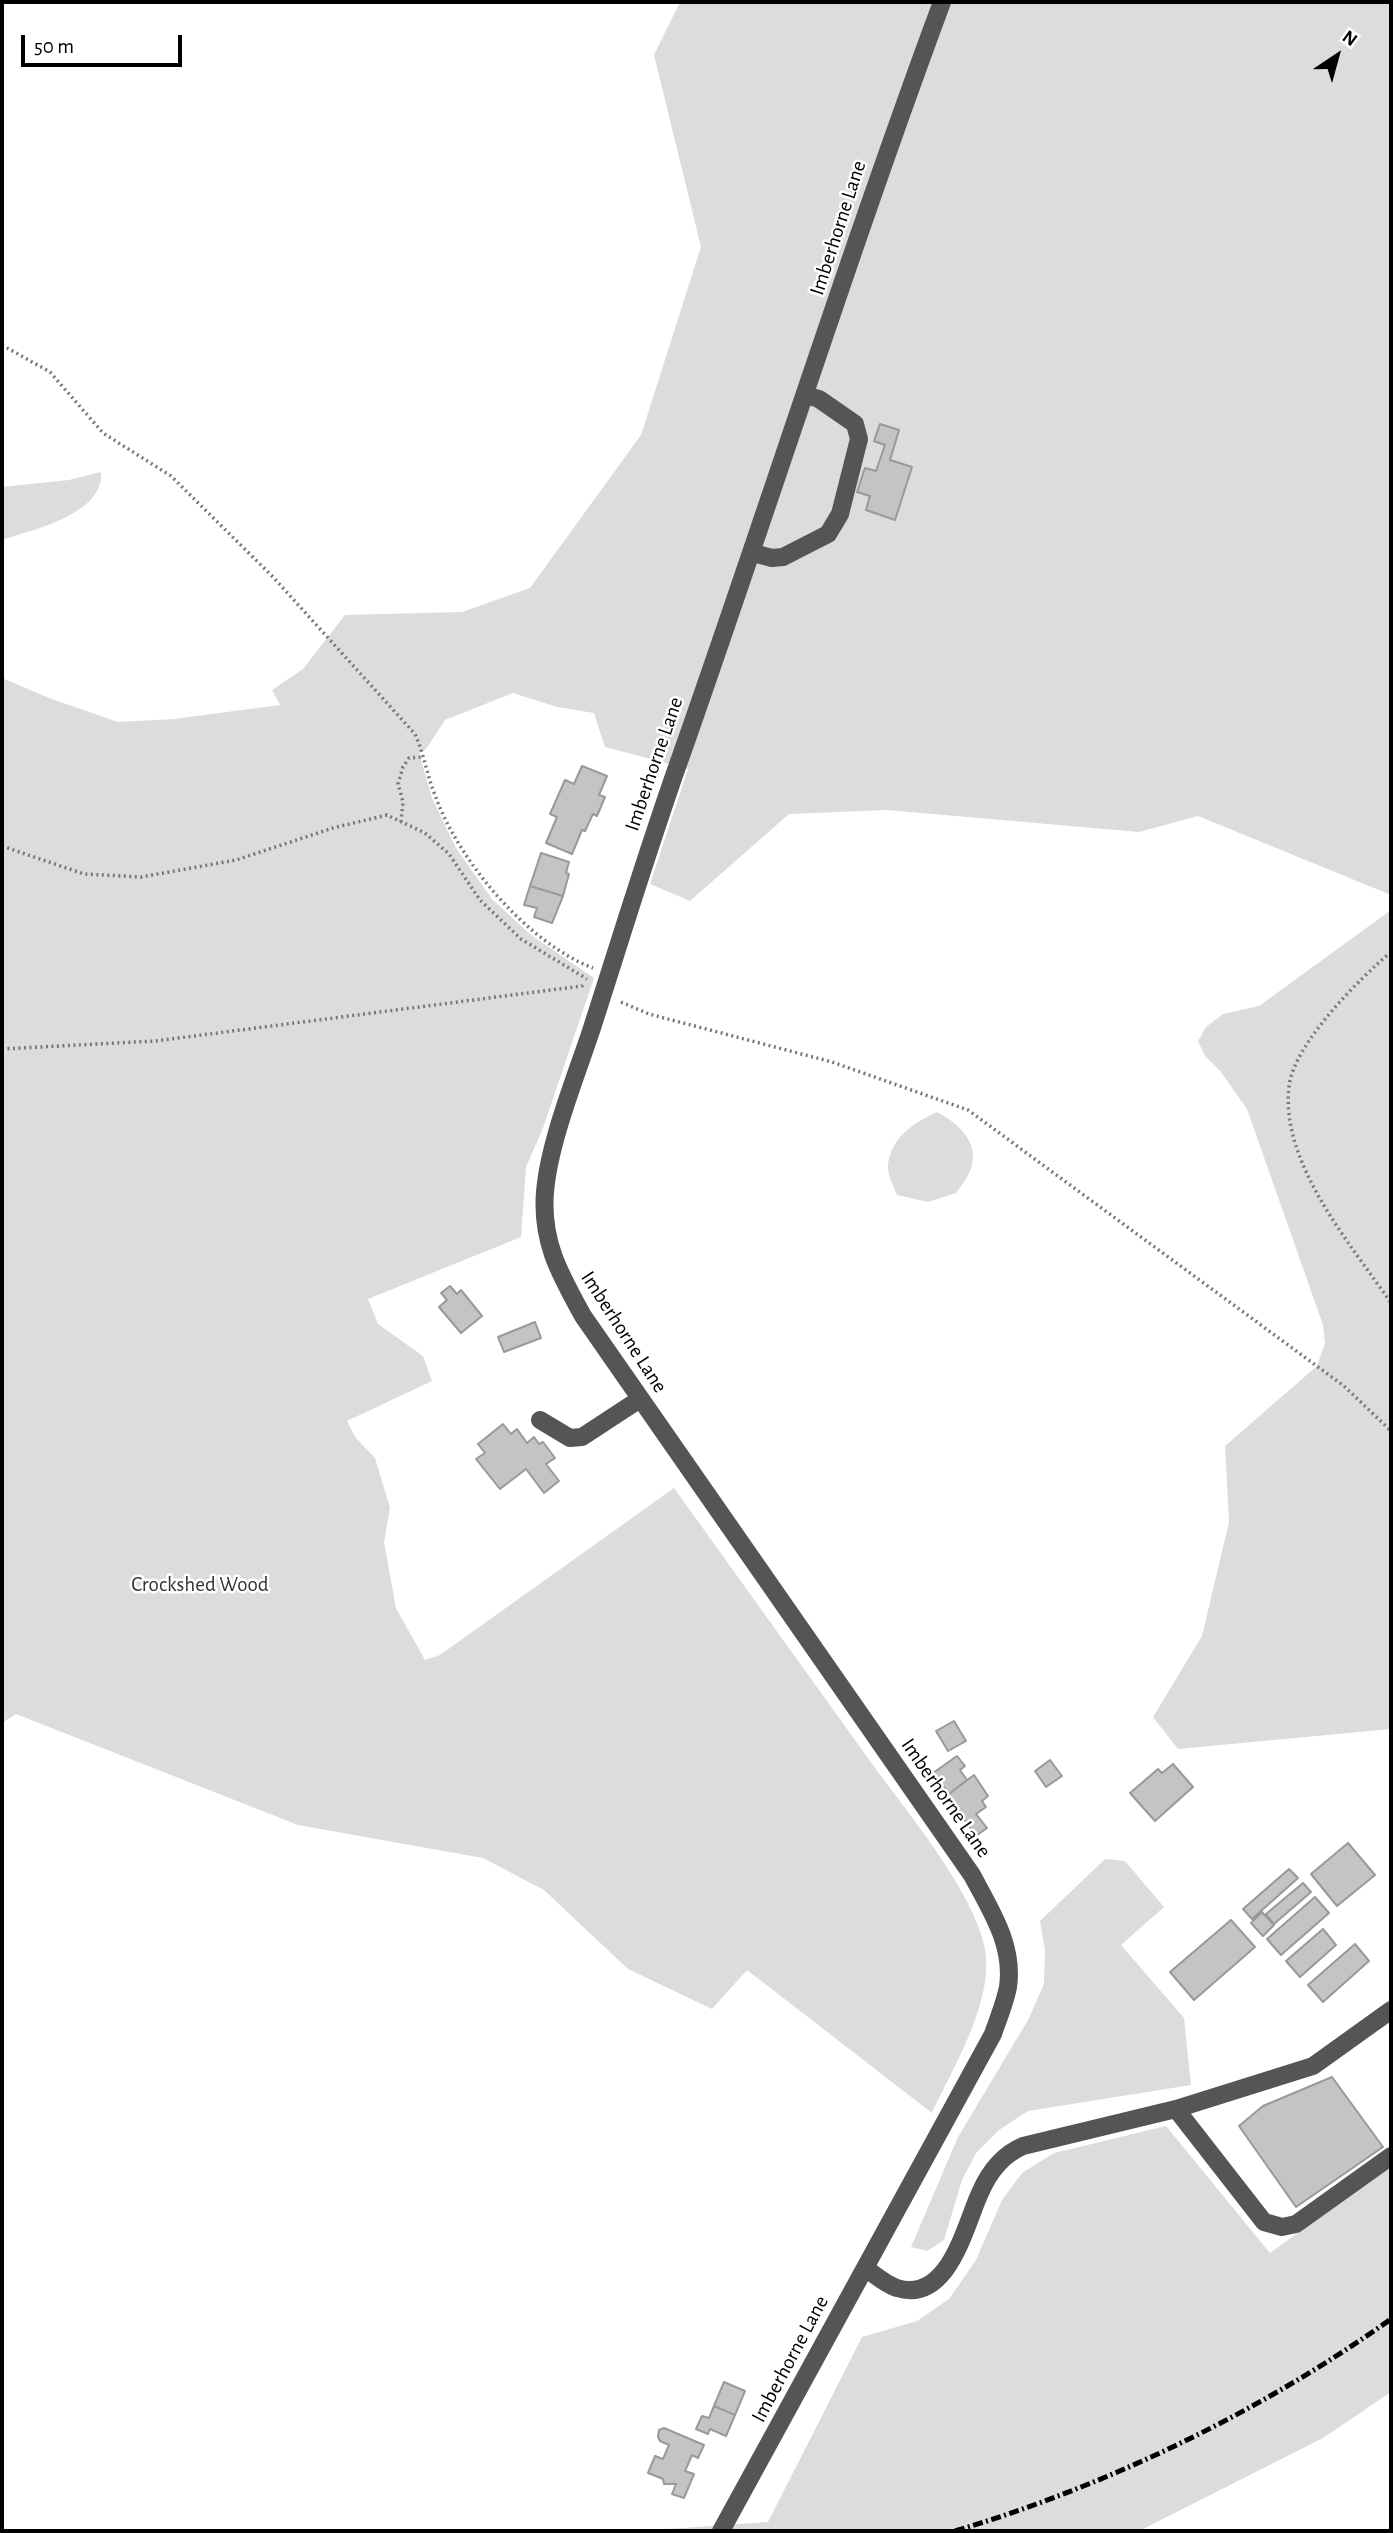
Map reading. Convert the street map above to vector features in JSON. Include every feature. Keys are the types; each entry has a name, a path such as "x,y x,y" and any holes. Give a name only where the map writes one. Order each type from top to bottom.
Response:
{"street":[{"name":"Imberhorne Lane","path":"726,2524 993,2034 1008,1987 1007,1957 1001,1930 972,1875 583,1316 556,1268 545,1224 545,1190 552,1158 603,995 601,970 651,840 753,553 887,150 942,2"},
{"path":"753,553 772,558 783,557 828,534 840,514 859,439 855,424 819,399 806,395"},
{"path":"540,1420 570,1438 582,1437 640,1399"},
{"path":"864,2268 897,2288 922,2289 944,2273 960,2244 980,2192 993,2170 1008,2153 1023,2146 1176,2109 1314,2066 1391,2010"},
{"path":"1176,2109 1264,2222 1282,2227 1296,2224 1391,2156"}],"path":[{"path":"2,345 50,372 103,433 171,476 273,577 415,734 435,796 459,846 496,896 534,932 579,963 601,970"},
{"path":"401,822 403,802 398,785 402,767 409,758 424,757"},
{"path":"2,846 84,874 141,877 236,860 332,828 387,815 425,833 449,854 480,900 521,939 587,979"},
{"path":"1391,952 1313,1033 1298,1056 1289,1085 1291,1127 1304,1170 1333,1219 1391,1303"},
{"path":"2,1049 155,1041 582,986 587,979 601,970"},
{"path":"603,995 649,1014 832,1062 968,1110 1344,1386 1391,1431"}],"green space":[{"name":"Crockshed Wood","path":"680,2 1391,2 1391,895 1198,816 1139,832 887,810 789,814 690,901 650,884 688,769 605,747 594,713 557,707 513,693 445,720 426,749 419,753 432,798 456,848 492,899 531,935 594,978 543,1128 526,1167 521,1237 368,1299 378,1324 423,1356 432,1381 347,1421 355,1437 375,1458 390,1508 384,1542 396,1608 425,1660 440,1655 674,1488 939,1855 979,1927 985,1949 984,1990 970,2033 932,2113 747,1970 712,2009 628,1969 544,1890 483,1858 298,1825 16,1714 2,1723 2,678 118,722 174,719 280,705 272,690 303,669 345,615 462,612 530,588 641,435 701,247 654,55"},
{"path":"101,472 99,487 91,499 79,509 48,525 2,540 2,487 69,480"},
{"path":"1391,910 1391,1729 1178,1749 1153,1717 1202,1636 1229,1522 1225,1446 1317,1366 1325,1343 1323,1325 1247,1109 1221,1072 1205,1056 1198,1041 1206,1027 1223,1014 1259,1006"},
{"path":"937,1112 959,1128 970,1142 973,1159 970,1172 956,1193 928,1202 897,1195 888,1171 892,1149 911,1127"},
{"path":"1105,1859 1125,1861 1164,1907 1121,1945 1184,2018 1191,2085 1028,2111 999,2130 976,2153 962,2180 944,2240 927,2251 911,2247 958,2137 1028,2020 1044,1984 1045,1950 1040,1921"},
{"path":"1166,2126 1270,2253 1391,2165 1391,2392 1323,2438 1139,2531 639,2531 768,2522 862,2337 917,2321 949,2299 976,2260 1002,2200 1022,2173 1054,2153"}],"building":[{"path":"880,424 899,430 890,460 912,467 895,520 866,510 870,496 857,492 865,468 876,471 885,445 874,441"},
{"path":"582,766 607,776 599,795 605,797 597,816 593,814 585,831 582,830 572,854 546,843 557,817 550,814 565,780 574,784"},
{"path":"541,853 569,862 563,896 530,886"},
{"path":"530,886 563,896 552,923 534,917 537,908 524,905"},
{"path":"450,1286 457,1294 461,1290 482,1316 461,1333 439,1307 447,1300 441,1293"},
{"path":"535,1322 541,1338 504,1352 498,1337"},
{"path":"503,1424 511,1434 517,1429 527,1443 534,1437 539,1444 543,1442 555,1458 546,1464 559,1481 544,1493 526,1469 500,1489 476,1459 485,1453 478,1444"},
{"path":"954,1721 966,1741 948,1751 936,1731"},
{"path":"957,1756 965,1766 960,1770 967,1780 949,1794 933,1773"},
{"path":"1050,1760 1062,1776 1046,1787 1035,1771"},
{"path":"1173,1764 1193,1787 1155,1821 1130,1793 1158,1769 1162,1773"},
{"path":"974,1775 988,1796 982,1801 986,1807 976,1814 987,1828 976,1836 954,1806 956,1804 949,1794"},
{"path":"1348,1843 1375,1875 1337,1906 1311,1874"},
{"path":"1289,1869 1298,1878 1252,1919 1243,1909"},
{"path":"1303,1883 1311,1892 1274,1924 1266,1914"},
{"path":"1315,1897 1329,1913 1281,1955 1267,1939"},
{"path":"1262,1912 1274,1925 1263,1936 1251,1923"},
{"path":"1231,1920 1255,1947 1194,2000 1170,1972"},
{"path":"1323,1929 1336,1945 1300,1977 1286,1961"},
{"path":"1355,1944 1369,1961 1323,2002 1308,1985"},
{"path":"1332,2077 1383,2147 1296,2207 1239,2126 1263,2106"},
{"path":"724,2382 745,2391 735,2415 714,2406"},
{"path":"714,2406 735,2415 726,2436 710,2429 708,2434 696,2429 702,2416 709,2418"},
{"path":"664,2428 704,2445 698,2458 692,2455 685,2471 694,2474 684,2498 672,2494 676,2484 664,2484 663,2479 648,2473 655,2456 663,2459 669,2445 658,2437 659,2430"}],"railway":[{"path":"955,2531 1070,2492 1182,2443 1289,2385 1391,2319"}]}
